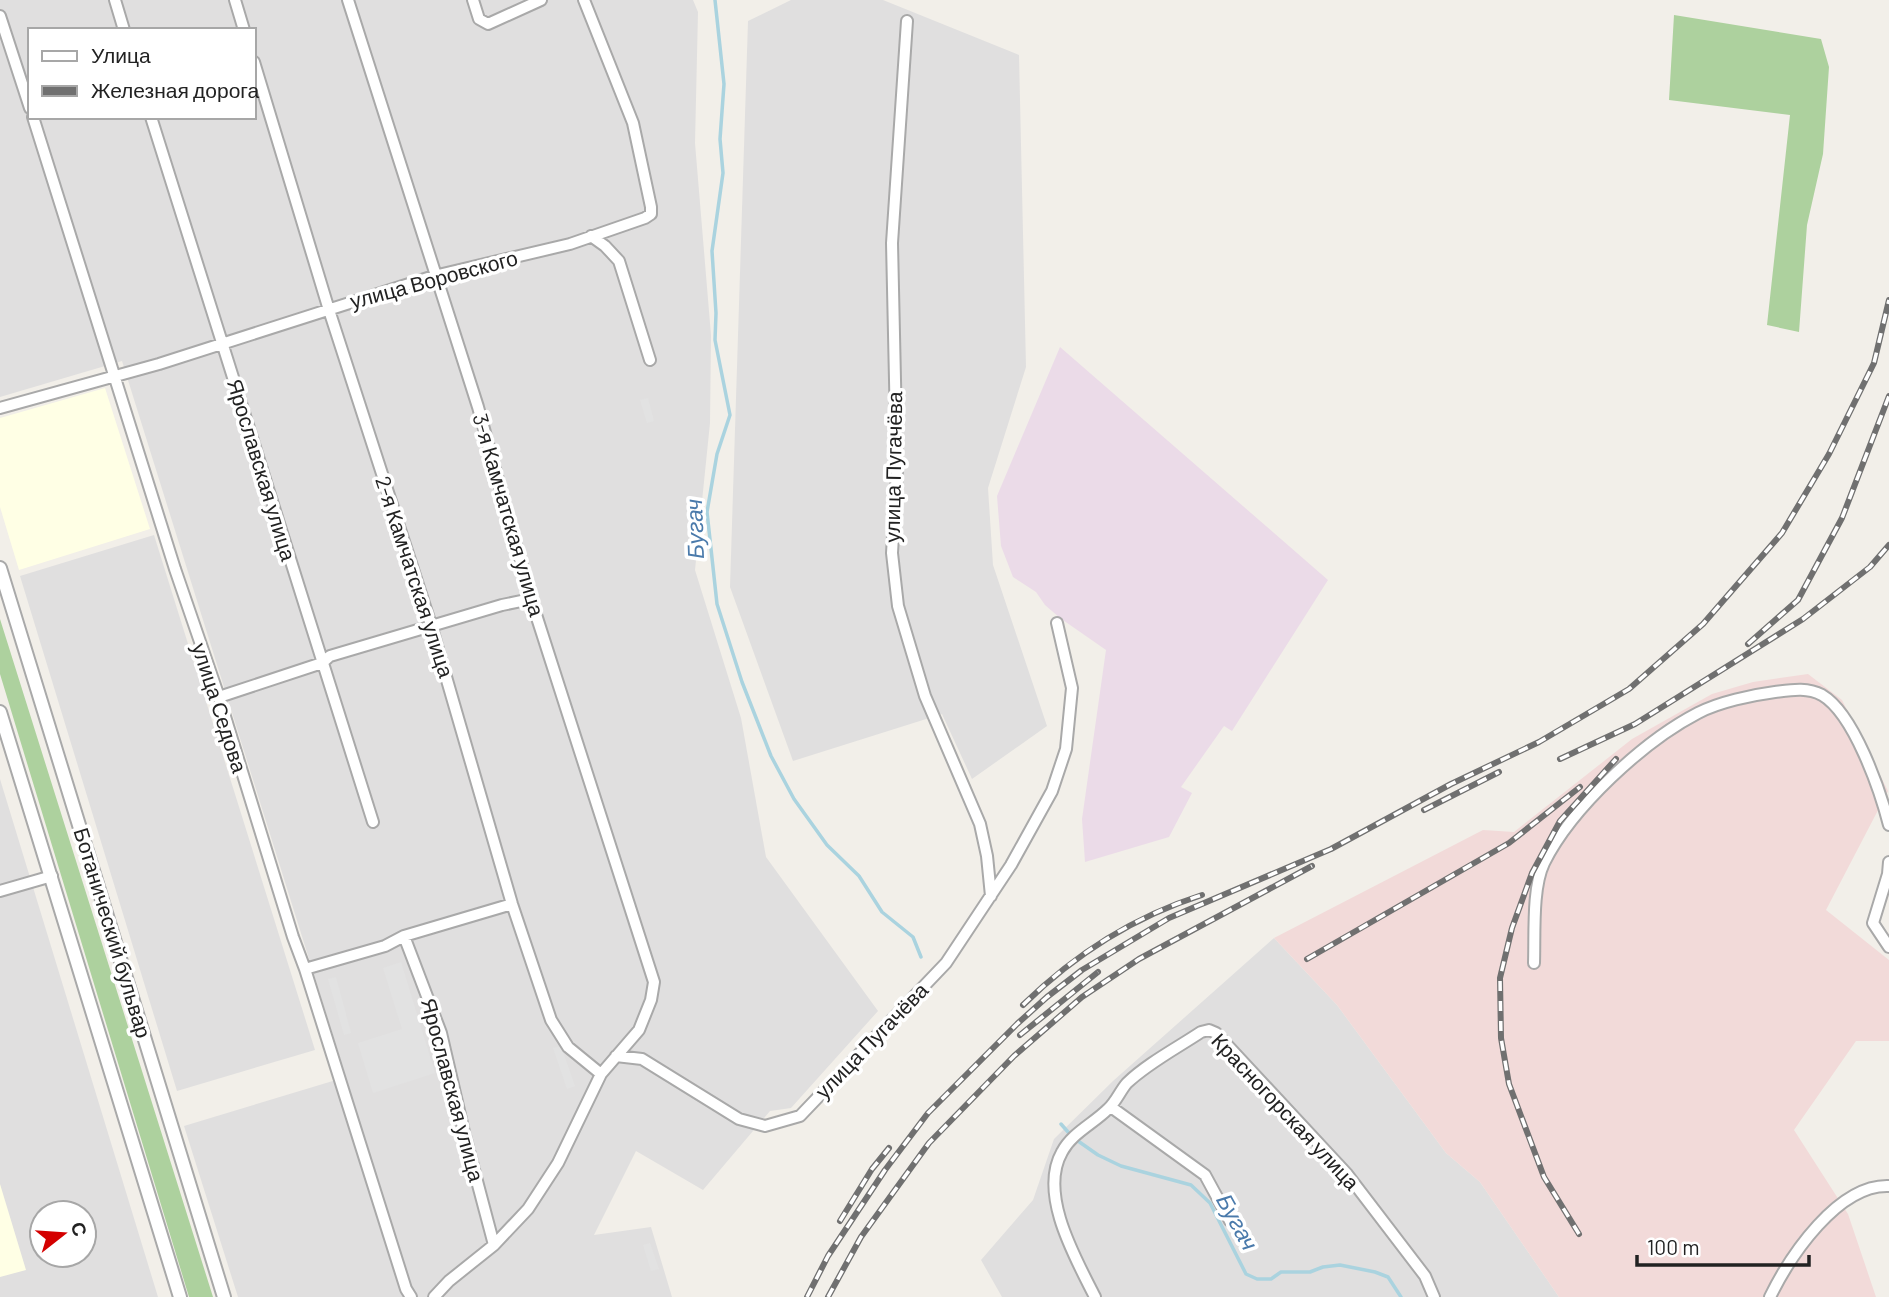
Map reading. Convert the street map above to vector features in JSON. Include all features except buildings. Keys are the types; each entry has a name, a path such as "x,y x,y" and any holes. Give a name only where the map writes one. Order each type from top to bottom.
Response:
{"street":[{"path":"115,0 123,28"},
{"path":"235,0 243,28"},
{"name":"3-я Камчатская улица","path":"348,0 478,407 531,600 654,982 651,1000 639,1030 616,1056"},
{"path":"474,0 479,19 488,24 541,0"},
{"name":"улица Воровского","path":"0,408 222,344 434,276 570,244 651,214 633,123 584,0"},
{"path":"0,16 28,102"},
{"name":"улица Пугачёва","path":"907,21 892,243 897,471 892,553 898,606 925,696 980,824 991,896"},
{"name":"2-я Камчатская улица","path":"256,69 328,310 431,625 512,904 551,1020 561,1038 576,1055 601,1074"},
{"name":"улица Седова","path":"34,119 174,569 219,697 292,937 305,969 406,1289 411,1297"},
{"name":"Ярославская улица","path":"152,119 373,822"},
{"path":"591,236 619,261 650,360"},
{"name":"Ботанический бульвар","path":"0,568 224,1297"},
{"path":"219,697 322,663 330,656 502,605 531,600"},
{"name":"улица Пугачёва","path":"616,1056 642,1059 739,1119 765,1126 800,1116 946,963 991,896 1052,791 1066,749 1072,688 1057,623"},
{"path":"1534,962 1537,893 1543,864 1598,789 1658,739 1700,712 1756,694 1799,689 1818,693 1829,700 1852,730 1882,795 1889,825"},
{"name":"Ботанический бульвар","path":"0,712 180,1297"},
{"path":"1889,862 1873,923 1889,947"},
{"path":"0,891 51,876"},
{"path":"305,969 512,904"},
{"name":"Ярославская улица","path":"404,936 441,1033 494,1245"},
{"name":"Красногорская улица","path":"1095,1297 1074,1256 1057,1210 1055,1173 1062,1151 1081,1129 1090,1126 1111,1107 1125,1085 1138,1074 1201,1032 1209,1030 1216,1033 1347,1174 1425,1276 1434,1297"},
{"path":"434,1297 449,1281 494,1245 528,1209 558,1163 601,1074 616,1056"},
{"path":"1111,1107 1205,1175 1230,1221"},
{"path":"1770,1297 1820,1220 1845,1201 1875,1185 1889,1186"}],"shaded area":[{"path":"0,0 693,0 698,12 695,143 711,335 710,423 695,570 741,718 766,857 878,1011 791,1108 770,1111 703,1190 636,1151 594,1235 651,1227 672,1297 238,1297 184,1126 346,1077 122,361 0,397"},
{"path":"791,0 883,0 1019,55 1026,367 988,488 993,565 1047,726 972,779 942,714 793,761 730,587 748,21"},
{"path":"1060,347 1328,580 1232,731 1224,726 1181,787 1192,793 1169,837 1085,862 1082,819 1106,650 1060,618 1045,605 1036,592 1013,577 1001,546 997,496"},
{"path":"105,388 150,529 19,570 0,507 0,418"},
{"path":"648,398 654,421 647,423 640,400"},
{"path":"154,535 315,1050 177,1091 20,576"},
{"path":"1808,674 1842,700 1888,791 1826,910 1889,960 1889,1041 1856,1041 1794,1130 1848,1214 1876,1297 1559,1297 1480,1182 1446,1153 1337,1005 1274,938 1483,830 1514,832 1632,739 1712,694 1753,682"},
{"path":"0,779 158,1297 0,1297"},
{"path":"1274,938 1337,1005 1446,1153 1480,1182 1559,1297 1002,1297 981,1260 1033,1200 1054,1139 1113,1081"},
{"path":"401,962 435,1073 373,1093 358,1043 402,1029 383,968"},
{"path":"336,977 351,1033 344,1035 328,979"},
{"path":"561,1046 575,1086 567,1089 553,1048"},
{"path":"0,1184 26,1270 0,1277"},
{"path":"650,1243 659,1269 651,1271 643,1245"}],"green space":[{"path":"1674,15 1821,39 1829,67 1823,154 1807,225 1799,332 1767,325 1790,115 1669,100"},
{"path":"0,619 213,1297 189,1297 0,674"}],"waterway":[{"name":"Бугач","path":"715,0 724,84 720,139 723,173 712,251 715,340 730,415 717,454 707,512 717,604 742,682 771,756 794,799 827,845 859,876 882,912 913,937 921,957"},
{"path":"1061,1124 1068,1132"},
{"name":"Бугач","path":"1078,1141 1121,1166 1191,1185 1210,1203 1246,1274 1257,1279 1271,1279 1281,1272 1310,1272 1340,1265 1388,1277 1401,1297"}],"railway":[{"path":"807,1297 828,1256 885,1170 928,1113 1017,1024 1082,970 1169,918 1331,849 1451,784 1539,742 1629,689 1703,624 1782,533 1829,454 1874,363 1889,300"},
{"path":"1748,644 1798,600 1842,518 1889,396"},
{"path":"1560,759 1635,724 1803,619 1870,567 1889,545"},
{"path":"1579,1234 1544,1177 1509,1084 1501,1038 1500,978 1512,928 1532,873 1560,821 1616,759"},
{"path":"1424,810 1499,772"},
{"path":"1307,959 1509,843 1580,787"},
{"path":"828,1297 861,1237 929,1143 1014,1056 1082,997 1139,959 1312,866"},
{"path":"1023,1005 1063,969 1106,939 1152,914 1202,895"},
{"path":"1020,1035 1098,972"},
{"path":"840,1221 872,1169 889,1148"}]}
